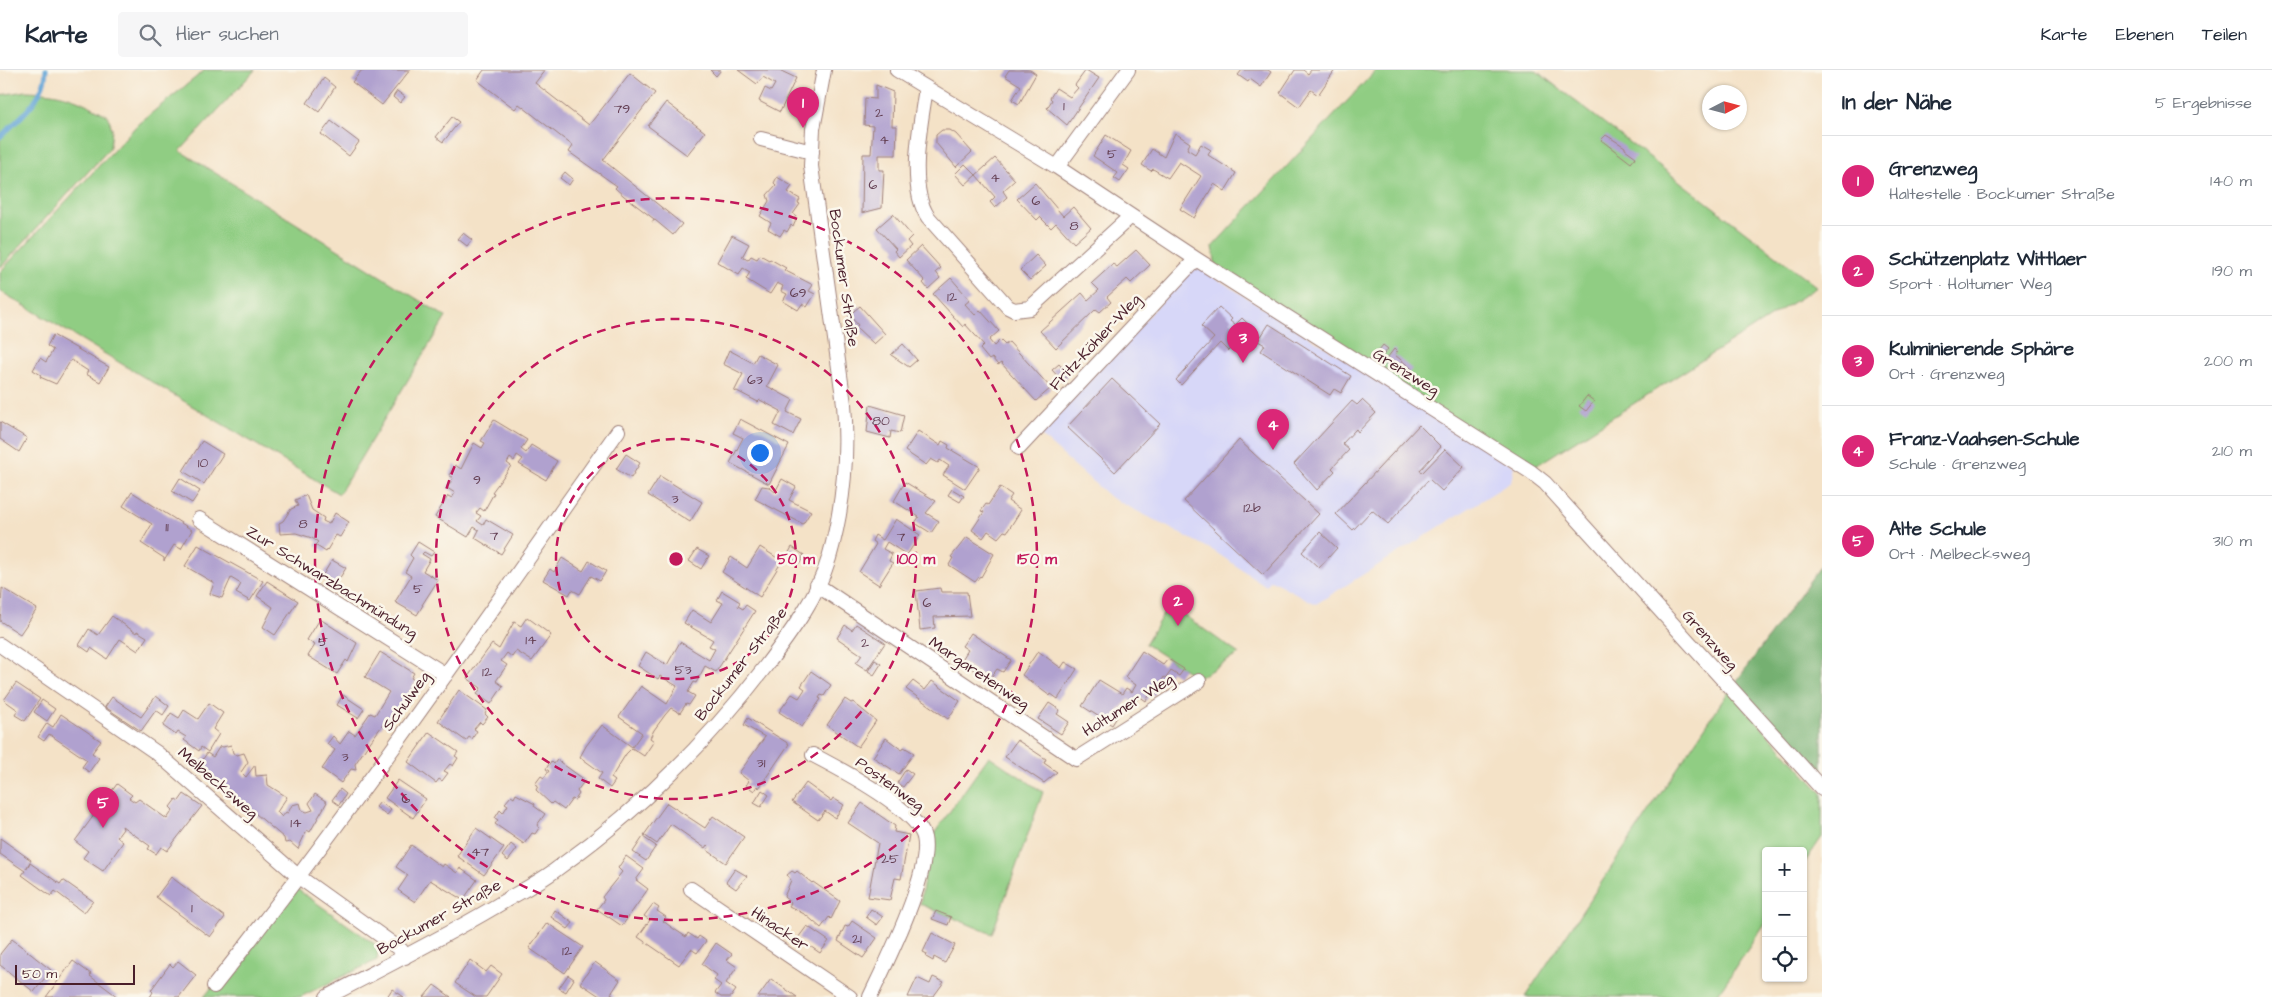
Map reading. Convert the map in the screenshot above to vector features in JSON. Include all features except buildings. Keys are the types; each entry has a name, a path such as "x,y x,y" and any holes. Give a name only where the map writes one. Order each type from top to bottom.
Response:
{"street":[{"name":"Bockumer Straße","path":"327,997 451,933 558,869 673,774 738,702 780,647 817,585 829,558 842,488 846,440 844,404 811,166 813,129 824,70"},
{"name":"Grenzweg","path":"897,70 1057,167 1196,259 1545,483 1822,790"},
{"path":"1057,167 1128,70"},
{"path":"926,88 920,139 919,200 928,217 1008,307 1014,310 1030,308 1131,216"},
{"path":"761,139 812,152"},
{"name":"Fritz-Köhler-Weg","path":"1019,448 1196,259"},
{"name":"Schulweg","path":"214,986 299,877 446,675 618,431"},
{"name":"Zur Schwarzbachmündung","path":"200,519 446,675"},
{"name":"Margaretenweg","path":"817,585 1076,759"},
{"name":"Melbecksweg","path":"0,646 157,753 299,877 401,950 405,957"},
{"name":"Holtumer Weg","path":"1076,759 1199,681"},
{"name":"Postenweg","path":"813,755 846,773 898,808 918,826 923,834 921,871 904,926 870,997"},
{"name":"Hinacker","path":"690,889 850,997"}],"shaded area":[{"path":"1200,268 1514,466 1511,482 1316,604 1271,580 1266,586 1214,551 1110,497 1039,434 1191,270"}],"green space":[{"path":"205,70 255,70 180,151 446,317 339,494 0,291 0,272 138,124"},
{"path":"1376,70 1535,70 1817,287 1531,469 1216,270 1213,246"},
{"path":"26,91 69,97 108,116 112,129 110,148 0,268 0,95"},
{"path":"1822,564 1822,785 1733,686"},
{"path":"1167,608 1174,608 1239,654 1198,678 1145,644"},
{"path":"1729,691 1822,793 1822,837 1807,859 1807,847 1762,847 1762,928 1716,997 1525,997"},
{"path":"989,756 1043,792 992,934 920,904 931,838"},
{"path":"297,889 376,945 378,949 377,960 300,997 204,997 292,890"}],"waterway":[{"path":"0,137 36,99 45,80 46,70"}],"place":[{"name":"Grenzweg","path":"803,128"},
{"name":"Kulminierende Sphäre","path":"1243,363"},
{"name":"Franz-Vaahsen-Schule","path":"1273,450"},
{"name":"Schützenplatz Wittlaer","path":"1178,626"},
{"name":"Alte Schule","path":"103,828"}]}
